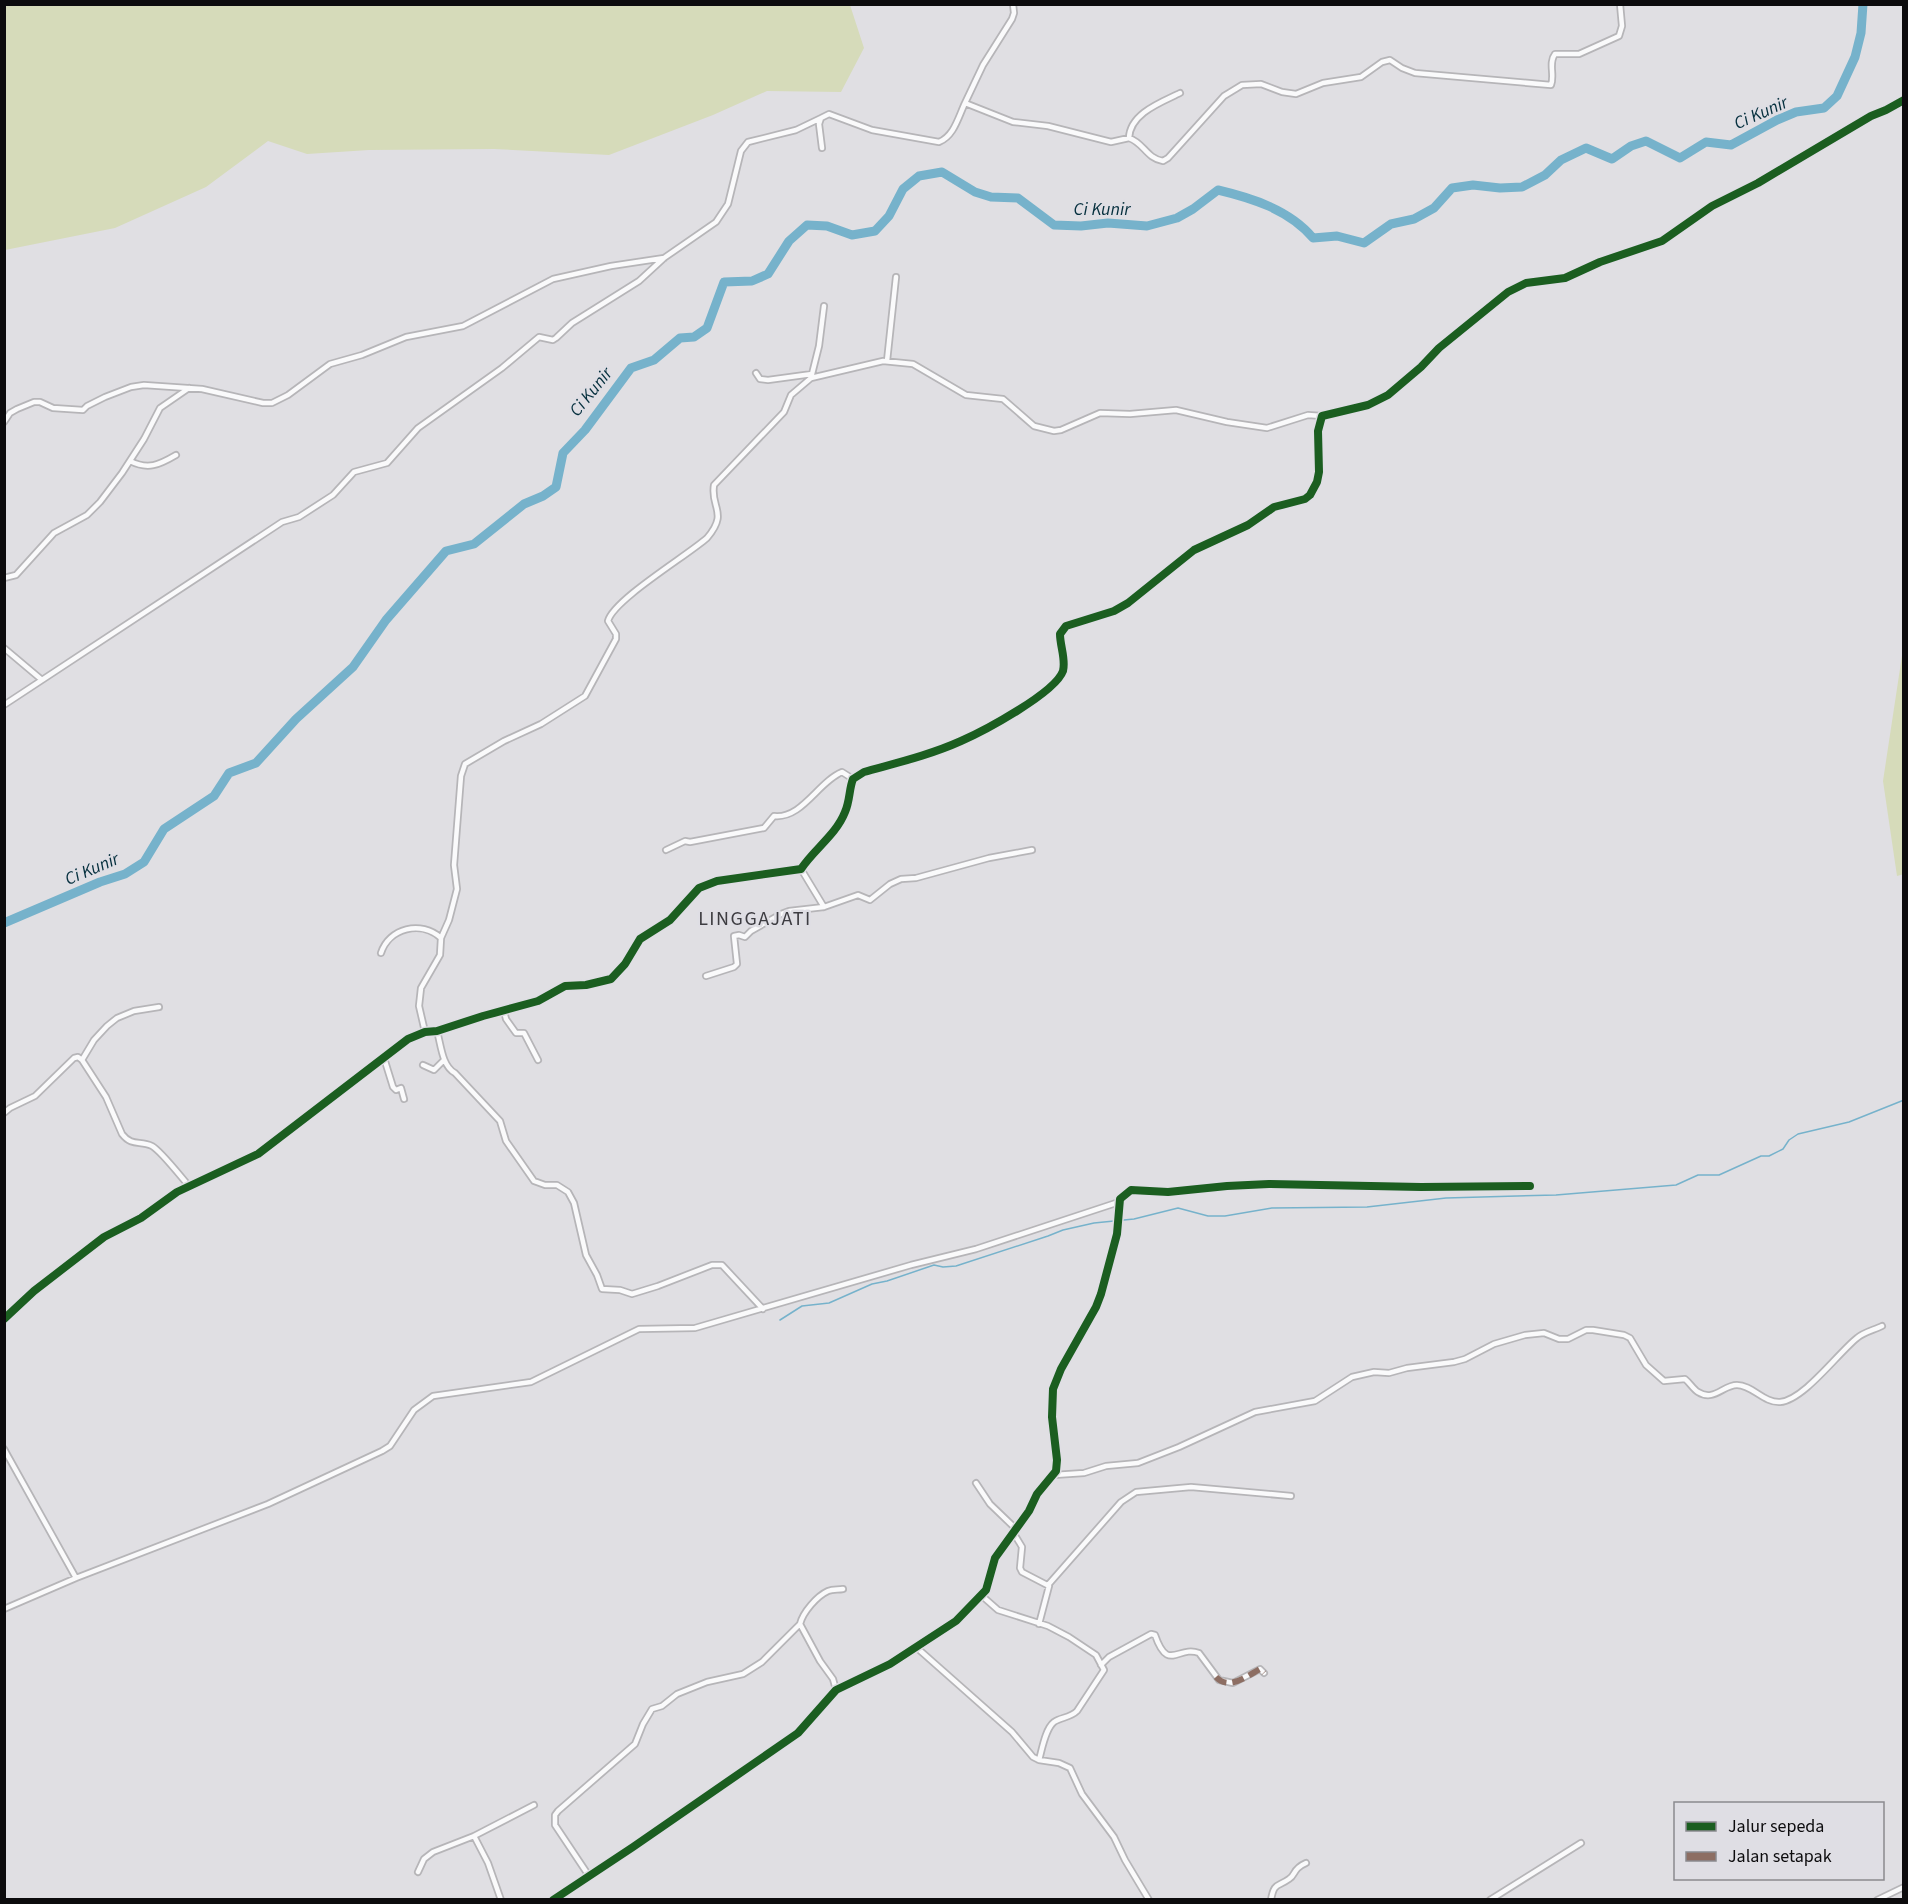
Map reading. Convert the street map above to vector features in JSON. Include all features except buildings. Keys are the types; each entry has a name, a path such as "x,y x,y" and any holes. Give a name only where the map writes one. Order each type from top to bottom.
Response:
{"street":[{"path":"4,705 282,522 308,512 336,493 354,472 387,463 418,428 502,368 539,337 553,340 572,323 639,281 664,258 716,222 724,213 741,151 748,142 796,130 826,115 833,115 872,130 939,142 950,135 983,65 1012,19 1013,4"},
{"path":"965,103 1013,122 1048,126 1111,142 1129,138 1140,144 1150,157 1163,161 1224,96 1242,85 1252,83 1296,94 1323,83 1361,77 1382,62 1390,60 1415,73 1551,85 1553,80 1552,59 1555,54 1579,54 1619,36 1622,26 1620,4"},
{"path":"1129,138 1132,127 1144,112 1180,93"},
{"path":"756,373 760,379 768,380 812,376 887,361 915,365 966,395 1003,399 1034,426 1054,431 1100,413 1130,414 1176,410 1227,422 1267,428 1308,415 1322,416 1368,405 1388,395 1439,348 1508,292 1526,283 1565,278 1600,262 1662,242 1712,206 1758,183 1871,116 1904,100"},
{"path":"821,118 819,130 822,148"},
{"path":"4,422 10,413 27,404 40,402 53,408 83,410 105,397 131,387 144,385 189,388 272,403 288,395 330,363 362,355 406,336 463,326 554,279 611,266 664,258"},
{"path":"887,361 896,277"},
{"path":"425,1032 420,1013 420,996 424,980 440,955 441,938 449,920 457,889 454,865 461,776 465,764 504,741 541,724 585,696 616,639 616,634 608,621 611,614 639,588 707,538 715,528 719,517 713,491 716,482 784,412 791,395 812,376 824,306"},
{"path":"170,401 173,387"},
{"path":"4,578 16,575 54,533 87,515 129,461 148,432 157,411 189,388"},
{"path":"4,1319 34,1291 104,1237 141,1218 177,1192 258,1154 408,1040 425,1032 437,1031 538,1000 565,986 586,985 611,979 625,964 640,939 670,920 691,896 706,884 801,869 825,843 840,822 845,812 853,779 864,772 960,741 1025,705 1056,682 1062,673 1064,663 1060,634 1066,626 1114,611 1128,603 1194,550 1248,525 1274,507 1305,499 1310,495 1319,472 1318,431 1322,416"},
{"path":"129,461 149,466 176,455"},
{"path":"4,648 42,680"},
{"path":"666,850 685,841 764,828 774,816 778,817 799,810 807,799 822,789 835,775 842,772 853,779"},
{"path":"706,976 734,967 737,963 734,936 745,937 751,931 789,911 824,907 858,895 870,900 890,885 905,878 916,878 989,858 1032,850"},
{"path":"801,869 824,907"},
{"path":"381,953 391,936 408,929 422,927 430,929 441,938"},
{"path":"82,1060 94,1040 117,1018 135,1011 159,1007"},
{"path":"504,1011 509,1025 516,1033 524,1033 538,1060"},
{"path":"437,1031 444,1060 451,1071 500,1121 506,1141 534,1181 545,1185 557,1185 568,1192 574,1203 586,1255 602,1289 620,1290 632,1294 712,1265 722,1265 763,1309"},
{"path":"4,1113 35,1096 74,1058 78,1057 106,1097 126,1139 130,1142 153,1146 189,1186"},
{"path":"384,1058 393,1087 396,1090 401,1088 404,1099"},
{"path":"423,1065 434,1070 444,1060"},
{"path":"553,1899 798,1732 836,1690 884,1667 956,1621 981,1595 988,1586 995,1558 1057,1468 1052,1417 1053,1389 1061,1369 1101,1294 1114,1248 1119,1202 1122,1196 1131,1190 1168,1192 1269,1184 1411,1187 1530,1186"},
{"path":"4,1609 76,1578 268,1504 382,1451 390,1446 414,1410 433,1396 531,1382 639,1329 695,1328 911,1265 976,1249 1119,1202"},
{"path":"1054,1475 1084,1473 1106,1466 1138,1463 1255,1412 1315,1401 1352,1377 1454,1362 1505,1339 1535,1333 1563,1340 1586,1330 1624,1335 1630,1338 1646,1365 1664,1381 1685,1379 1697,1392 1712,1395 1739,1385 1766,1399 1778,1402 1794,1397 1808,1387 1861,1335 1882,1326"},
{"path":"4,1449 76,1578"},
{"path":"976,1483 990,1504 1014,1530 1022,1545 1021,1570 1050,1588 1040,1624"},
{"path":"1048,1585 1121,1502 1136,1492 1191,1487 1291,1496"},
{"path":"589,1876 555,1826 555,1815 558,1811 635,1744 652,1709 662,1706 676,1694 707,1682 744,1674 762,1662 800,1624 804,1614 821,1596 833,1590 843,1589"},
{"path":"981,1595 998,1610 1054,1629 1089,1650 1096,1655 1104,1670 1077,1711 1051,1725 1039,1760"},
{"path":"800,1624 820,1661 833,1679 836,1690"},
{"path":"1101,1665 1108,1657 1151,1634 1155,1635 1166,1654 1171,1656 1195,1651 1199,1653 1220,1680 1233,1683 1260,1669 1264,1673"},
{"path":"916,1647 1012,1732 1033,1757 1070,1768 1082,1794 1114,1837 1149,1899"},
{"path":"418,1872 420,1864 428,1855 474,1836 534,1805"},
{"path":"474,1836 488,1863 501,1899"},
{"path":"1490,1899 1581,1843"},
{"path":"1271,1899 1277,1885 1292,1878 1296,1869 1306,1863"},
{"path":"1877,1899 1904,1887"}],"green space":[{"path":"5,4 850,5 864,48 841,92 767,91 713,115 609,155 494,149 369,150 307,154 268,141 206,187 115,228 5,250"},
{"path":"1903,649 1904,874 1897,876 1883,781"}],"waterway":[{"name":"Ci Kunir","path":"4,923 100,882 125,874 144,862 164,829 214,796 229,773 256,763 296,719 353,667 386,620 446,551 474,544 524,504 543,496 556,487 563,453 585,430 631,368 654,360 680,338 694,337 707,328 724,282 752,281 768,274 789,241 807,225 827,226 852,235 875,231 889,216 903,189 919,176 942,172 975,192 991,197 1018,198 1054,225 1081,226 1108,223 1147,226 1177,218 1218,190 1270,206 1304,228 1313,238 1337,236 1364,243 1391,224 1414,219 1434,208 1452,188 1473,185 1500,188 1522,187 1545,175 1561,160 1586,148 1612,159 1631,146 1646,141 1680,158 1706,142 1731,145 1796,112 1824,108 1837,96 1855,57 1861,33 1863,4"},
{"path":"780,1320 802,1306 829,1303 872,1284 934,1265 956,1266 1063,1230 1094,1223 1134,1219 1178,1208 1208,1216 1225,1216 1272,1208 1367,1207 1446,1198 1556,1195 1676,1185 1698,1175 1719,1175 1783,1149 1789,1140 1798,1134 1849,1122 1904,1100"}],"marked path":[{"path":"1216,1677 1227,1683 1238,1681 1260,1669 1264,1673"}],"cycle path":[{"path":"4,1319 34,1291 104,1237 141,1218 177,1192 258,1154 408,1039 425,1032 437,1031 538,1001 565,986 586,985 611,979 625,964 640,939 670,920 699,888 717,881 801,869 841,820 847,808 853,779 864,772 949,746 986,729 1018,710 1047,690 1063,671 1060,634 1066,626 1114,611 1128,603 1194,550 1248,525 1274,507 1305,499 1317,482 1319,472 1318,431 1322,416 1368,405 1388,395 1439,348 1508,292 1526,283 1565,278 1600,262 1662,241 1712,206 1758,183 1871,116 1904,100"},
{"path":"553,1900 798,1733 836,1690 890,1664 956,1621 986,1590 995,1558 1029,1511 1037,1494 1056,1471 1057,1460 1052,1417 1053,1389 1061,1369 1096,1307 1117,1234 1120,1199 1131,1190 1168,1192 1269,1184 1421,1187 1530,1186"}],"district":[{"name":"LINGGAJATI","path":"755,919"}]}
